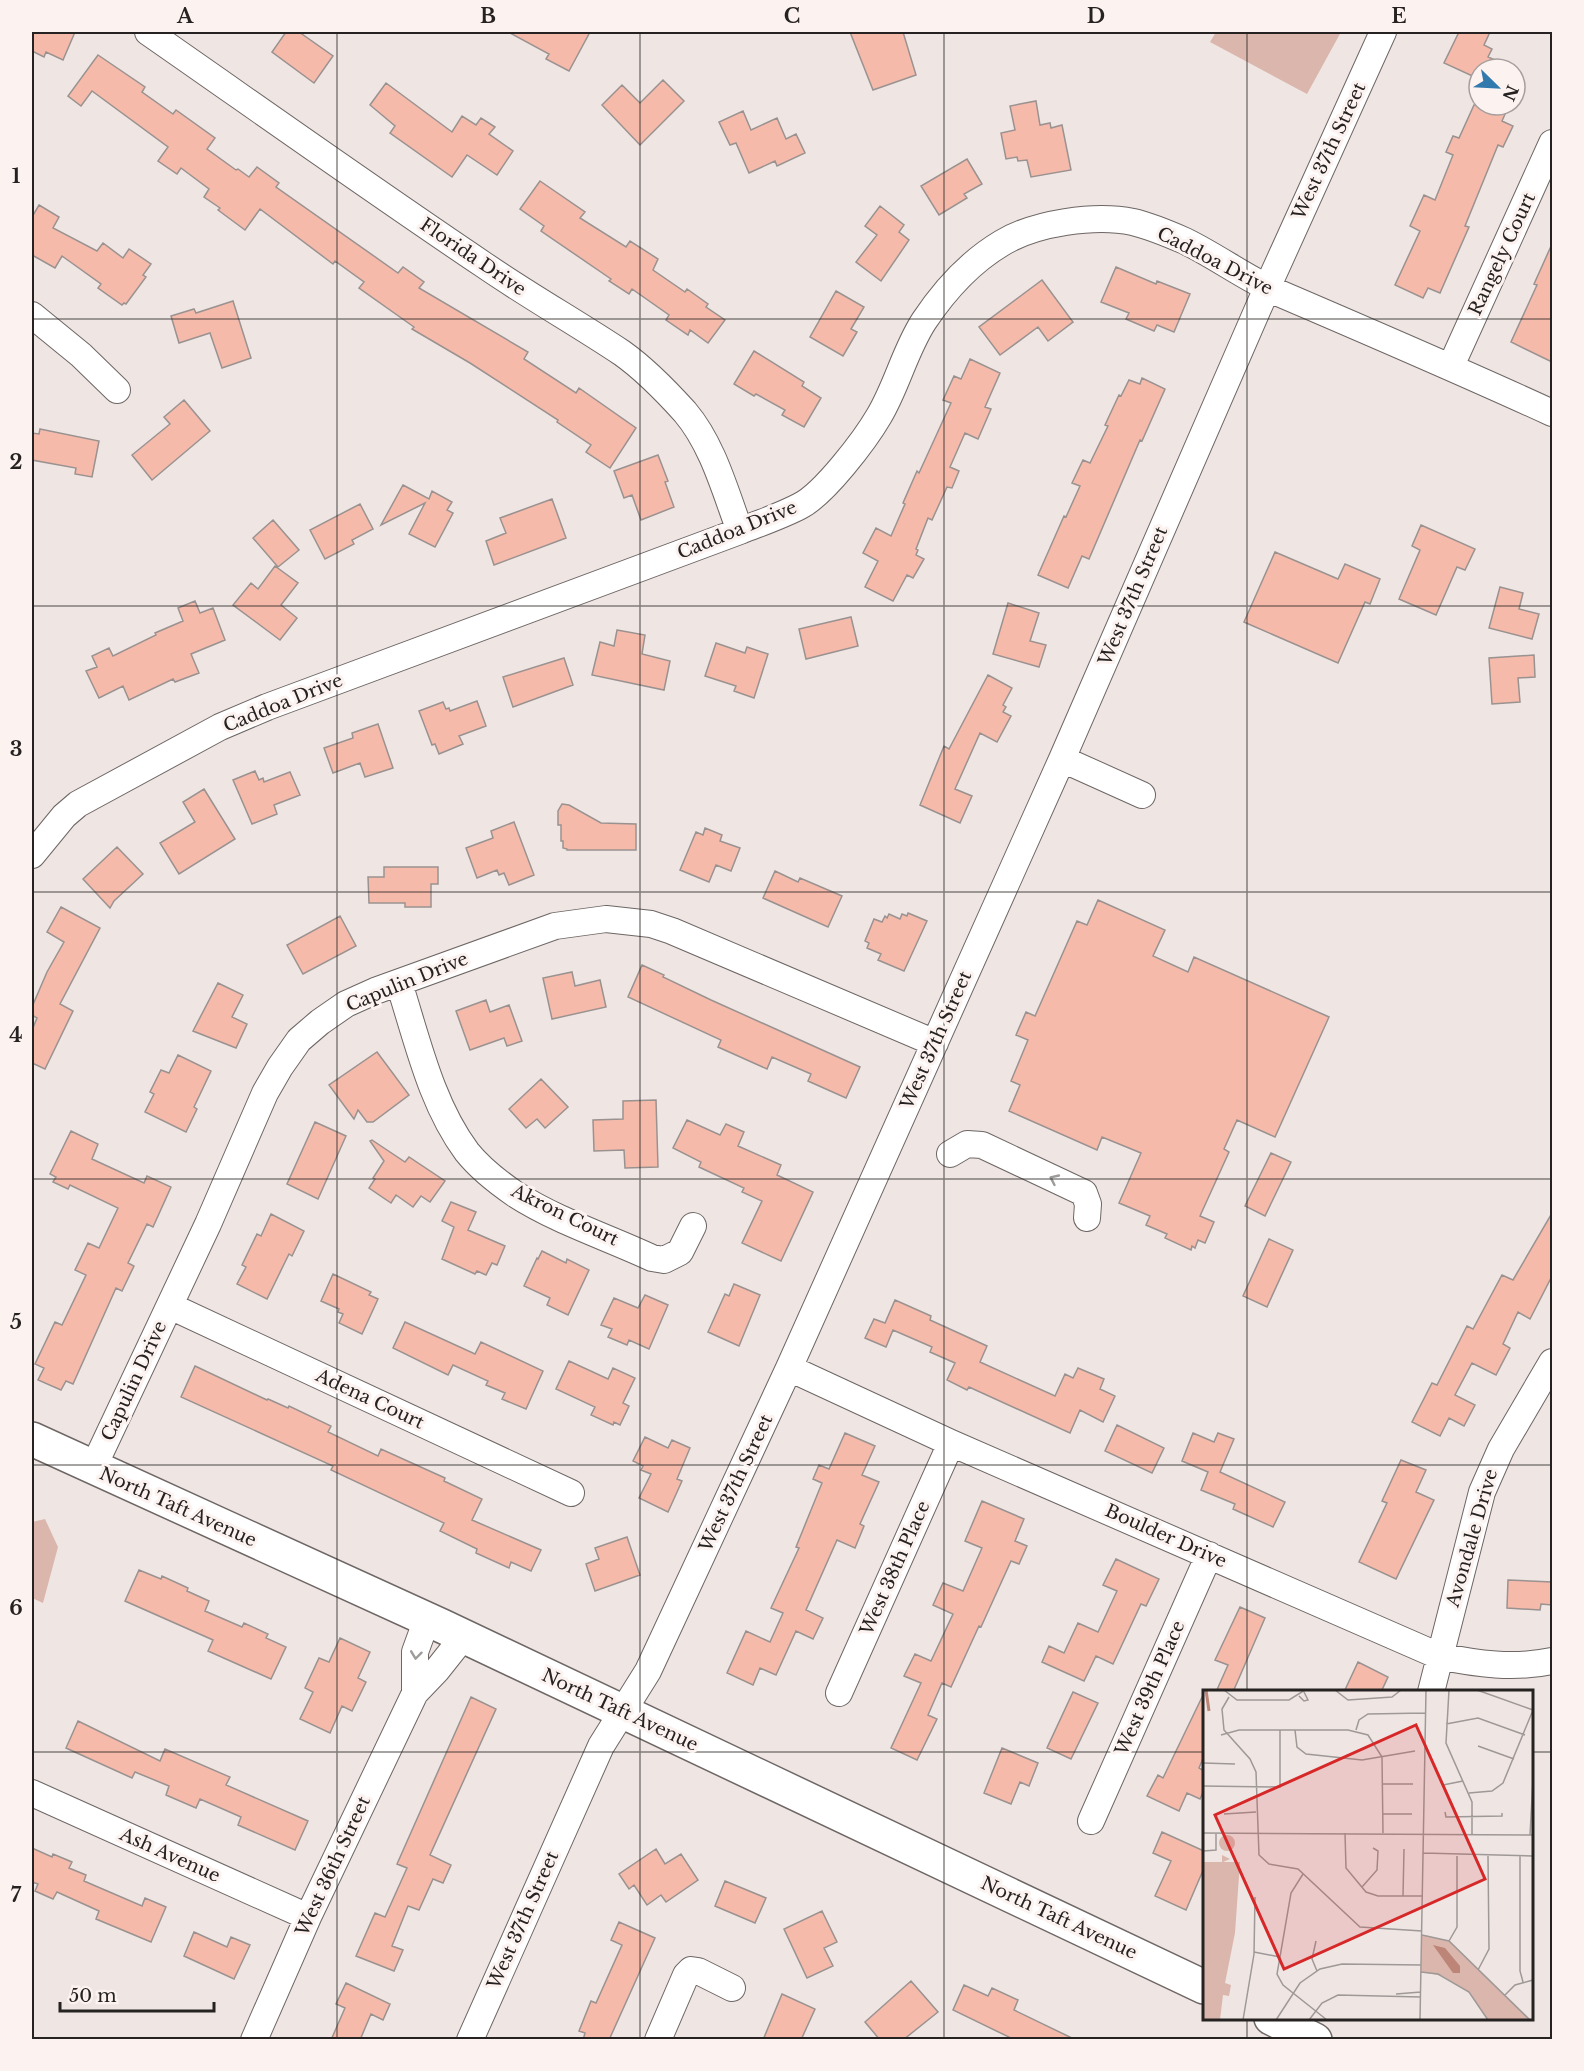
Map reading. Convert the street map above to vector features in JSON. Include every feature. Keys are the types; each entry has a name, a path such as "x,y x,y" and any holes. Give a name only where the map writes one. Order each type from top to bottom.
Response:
{"main road":[{"name":"North Taft Avenue","path":"32,1439 464,1636 1203,1987"},
{"path":"1273,2020 1316,2040"}],"street":[{"name":"Florida Drive","path":"148,32 445,239 534,299 623,354 654,380 686,414 699,432 714,461 740,531"},
{"name":"West 37th Street","path":"470,2040 601,1746 648,1671 789,1368 1062,759 1267,288 1383,32"},
{"name":"Rangely Court","path":"1450,366 1552,143"},
{"name":"Caddoa Drive","path":"32,855 64,816 78,804 220,727 267,707 802,506 844,464 879,416 924,322 960,276 1003,242 1034,231 1069,221 1116,220 1135,223 1186,242 1267,288 1450,366 1552,413"},
{"path":"32,315 64,340 117,390"},
{"path":"1062,759 1142,795"},
{"name":"Capulin Drive","path":"93,1468 170,1306 265,1093 299,1040 346,1004 399,982 555,926 606,918 651,924 672,931 935,1043"},
{"name":"Akron Court","path":"399,982 430,1079 454,1133 469,1154 492,1175 514,1193 536,1205 652,1257 664,1260 680,1251 693,1226"},
{"path":"950,1154 967,1144 982,1145 1084,1193 1088,1204 1087,1218"},
{"name":"Adena Court","path":"170,1306 571,1493"},
{"name":"Avondale Drive","path":"1431,1690 1482,1492 1501,1449 1552,1362"},
{"name":"Boulder Drive","path":"789,1368 951,1443 1439,1656 1479,1664 1511,1666 1552,1661"},
{"name":"West 38th Place","path":"839,1693 951,1443"},
{"name":"West 39th Place","path":"1091,1821 1209,1555"},
{"name":"West 36th Street","path":"415,1693 415,1652 427,1619"},
{"name":"West 36th Street","path":"254,2040 308,1917 415,1693 464,1636"},
{"name":"Ash Avenue","path":"32,1793 308,1917"},
{"path":"658,2040 686,1975 692,1970 732,1988"}],"shaded area":[{"path":"1216,32 1341,32 1307,94 1210,42"},
{"path":"45,1519 58,1547 43,1603 32,1598 32,1522"}],"building":[{"path":"32,32 75,32 63,60 46,52 44,57 32,51"},
{"path":"286,32 299,32 333,56 314,83 272,52"},
{"path":"508,32 590,32 569,71 546,59 549,54"},
{"path":"850,32 903,32 916,75 873,90"},
{"path":"1459,32 1490,32 1484,45 1492,49 1488,57 1467,57 1467,74 1444,63"},
{"path":"98,55 145,87 142,92 173,114 176,110 215,138 207,149 236,170 238,169 249,177 257,167 279,183 276,187 398,273 403,267 424,282 419,288 528,352 524,359 576,393 579,388 636,428 610,468 586,452 591,445 557,422 558,420 470,363 412,329 414,327 359,288 364,282 335,261 333,264 260,209 245,230 204,197 209,189 181,168 177,174 158,161 168,147 92,91 81,106 68,96"},
{"path":"663,80 684,101 640,145 602,105 622,85 640,103"},
{"path":"386,83 452,132 462,116 476,125 481,118 495,127 489,134 513,151 497,175 467,155 452,177 390,133 395,126 370,105"},
{"path":"1036,101 1040,125 1050,123 1051,128 1062,125 1071,170 1031,177 1027,160 1018,161 1017,157 1006,159 1001,133 1015,130 1010,106"},
{"path":"743,111 751,130 777,118 786,139 796,134 805,153 777,166 775,161 749,173 736,143 730,145 719,122"},
{"path":"1469,117 1504,117 1502,121 1513,126 1503,147 1498,145 1465,226 1469,227 1440,293 1428,288 1423,298 1395,285 1420,231 1410,226 1424,195 1435,200 1453,155 1446,152 1453,136 1459,138"},
{"path":"967,159 982,184 964,194 967,198 939,215 921,186"},
{"path":"540,181 585,212 580,218 626,247 630,241 658,259 653,270 685,292 687,289 708,304 706,307 725,320 708,343 690,330 688,335 666,320 669,315 632,289 629,294 609,281 611,279 541,231 544,226 520,209"},
{"path":"39,205 59,217 53,228 97,251 103,243 123,258 129,249 151,264 143,275 146,277 126,304 122,305 98,288 101,284 62,256 55,268 32,255 32,217"},
{"path":"880,206 904,225 899,232 909,240 881,281 856,262 877,235 865,226"},
{"path":"1552,244 1552,362 1511,342 1537,285 1534,284"},
{"path":"1116,267 1156,284 1157,281 1190,294 1174,332 1157,325 1154,331 1126,319 1129,313 1101,302"},
{"path":"1042,280 1073,322 1048,341 1038,327 1000,355 979,327"},
{"path":"836,291 864,307 851,329 857,332 843,356 810,337"},
{"path":"233,301 251,358 222,368 210,333 179,343 171,316 194,309 196,313"},
{"path":"754,351 804,382 802,386 821,398 804,427 782,415 785,410 734,384"},
{"path":"970,359 1000,373 985,407 991,409 978,439 965,433 950,467 959,471 952,488 947,487 932,520 928,518 916,549 918,550 916,555 924,559 913,578 907,575 893,601 865,587 878,561 863,553 876,528 891,536 917,471 919,473 951,403 943,400 954,376 961,379"},
{"path":"1142,378 1165,389 1142,441 1140,440 1089,559 1082,556 1068,588 1038,575 1080,486 1072,483 1083,460 1090,463 1108,426 1105,425 1119,395 1121,396 1129,380 1140,384"},
{"path":"184,400 210,431 152,480 132,455 170,424 164,417"},
{"path":"40,429 99,441 92,477 75,474 76,468 32,460 32,433 39,434"},
{"path":"658,455 668,481 665,482 674,507 641,520 632,495 624,498 614,471"},
{"path":"403,485 429,499 432,491 452,502 447,510 453,513 435,547 409,534 425,503 381,525"},
{"path":"552,499 566,538 494,565 486,541 506,533 500,518"},
{"path":"360,504 373,529 352,540 354,544 325,559 310,530"},
{"path":"273,520 299,550 278,567 253,538"},
{"path":"1421,525 1475,549 1465,570 1457,567 1436,615 1399,599 1420,550 1412,546"},
{"path":"1275,552 1338,579 1345,564 1380,579 1370,604 1365,602 1338,663 1244,622"},
{"path":"275,566 298,583 281,605 297,618 280,640 233,605 251,583 258,589"},
{"path":"1500,587 1523,593 1519,609 1539,614 1532,639 1489,628"},
{"path":"195,601 200,613 213,608 225,640 191,654 199,673 175,682 173,679 129,700 123,686 99,698 86,671 97,667 92,656 109,648 113,656 183,621 178,608"},
{"path":"1008,603 1039,613 1030,641 1046,645 1039,667 993,654"},
{"path":"851,617 858,646 806,659 799,629"},
{"path":"617,630 645,635 642,654 670,661 664,690 592,675 600,642 614,646"},
{"path":"716,643 745,653 747,647 768,654 754,698 734,691 736,686 705,676"},
{"path":"1534,655 1535,677 1518,678 1520,702 1492,704 1489,658"},
{"path":"564,658 573,685 513,707 503,677"},
{"path":"988,675 1012,688 1003,705 1006,707 1003,712 1011,716 997,742 980,733 955,789 972,796 960,823 920,805 944,746 949,749"},
{"path":"477,701 486,726 459,736 463,744 439,754 435,744 432,745 419,711 443,702 446,709 449,708 450,711"},
{"path":"378,724 393,768 365,777 360,763 333,773 324,748 353,738 352,733"},
{"path":"255,771 259,780 263,778 264,782 290,772 300,795 274,805 277,814 252,824 233,780"},
{"path":"204,789 235,839 179,874 160,843 195,822 183,802"},
{"path":"562,804 569,805 601,823 636,824 636,850 567,850 563,848 561,825 558,825 558,811"},
{"path":"514,822 534,875 509,885 504,873 499,875 497,870 477,878 466,848 493,838 491,831"},
{"path":"705,828 722,835 720,841 740,848 731,871 716,865 709,882 680,870 696,832 703,835"},
{"path":"117,847 143,874 114,901 110,908 83,879"},
{"path":"384,867 438,867 438,884 431,884 431,907 405,907 405,903 369,903 368,877 384,877"},
{"path":"775,871 798,882 800,878 842,896 828,927 763,898"},
{"path":"1098,900 1165,930 1153,956 1188,972 1194,957 1329,1017 1275,1137 1237,1120 1224,1149 1229,1152 1200,1216 1214,1222 1205,1243 1198,1240 1195,1248 1192,1246 1191,1250 1165,1238 1167,1234 1146,1225 1150,1216 1119,1203 1141,1153 1102,1137 1097,1150 1009,1111 1020,1085 1011,1081 1028,1040 1016,1035 1026,1012 1035,1016 1077,921 1087,925"},
{"path":"61,907 100,928 60,1004 73,1011 45,1069 32,1063 32,1030 37,1018 32,1015 32,1007 47,972 64,942 47,932"},
{"path":"908,913 927,921 904,971 878,960 881,954 867,948 869,943 865,941 874,919 882,922 889,914 900,919 902,914 907,916"},
{"path":"340,916 356,946 303,974 287,945"},
{"path":"642,965 711,1000 860,1067 846,1098 808,1081 811,1074 772,1057 767,1069 718,1047 721,1040 628,997"},
{"path":"572,972 575,986 600,980 606,1007 552,1019 543,978"},
{"path":"218,983 243,995 232,1017 247,1024 236,1048 193,1031"},
{"path":"486,1000 490,1012 509,1005 522,1041 507,1046 504,1038 470,1050 456,1011"},
{"path":"377,1052 409,1095 373,1122 367,1122 358,1110 354,1119 329,1085"},
{"path":"178,1055 211,1071 194,1107 197,1109 186,1132 145,1112 154,1094 150,1092 161,1070 169,1073"},
{"path":"541,1079 568,1107 545,1128 537,1119 526,1128 509,1109"},
{"path":"656,1100 658,1167 625,1168 624,1150 594,1151 593,1120 623,1119 623,1101"},
{"path":"687,1120 720,1135 726,1124 744,1132 738,1146 781,1165 777,1175 813,1192 781,1261 742,1243 762,1201 742,1192 744,1188 699,1167 701,1162 673,1148"},
{"path":"315,1122 346,1136 318,1199 287,1184"},
{"path":"71,1131 98,1144 92,1159 144,1183 147,1176 171,1187 153,1227 147,1224 128,1263 134,1266 122,1291 116,1288 73,1384 66,1381 61,1390 38,1380 44,1368 35,1364 55,1322 62,1325 86,1275 75,1270 88,1243 99,1248 118,1208 70,1185 68,1189 53,1182 56,1177 50,1174"},
{"path":"372,1140 405,1162 409,1157 445,1181 430,1202 421,1196 413,1207 396,1195 391,1203 369,1188 384,1161 370,1141"},
{"path":"1271,1153 1291,1162 1265,1216 1245,1206"},
{"path":"451,1202 476,1212 468,1230 505,1246 497,1265 492,1263 486,1275 477,1271 475,1274 442,1259 454,1227 442,1221"},
{"path":"1552,1213 1552,1276 1530,1319 1518,1312 1503,1344 1510,1348 1496,1375 1472,1363 1455,1395 1475,1405 1464,1426 1449,1418 1440,1436 1412,1422 1432,1383 1437,1385 1467,1326 1473,1329 1502,1275 1513,1280"},
{"path":"271,1214 304,1231 292,1256 289,1254 267,1299 237,1284 246,1267 242,1265 257,1234 261,1236"},
{"path":"1269,1239 1293,1250 1267,1307 1243,1296"},
{"path":"542,1251 566,1263 567,1259 589,1270 568,1315 547,1305 550,1298 524,1286"},
{"path":"333,1274 371,1292 369,1295 378,1299 362,1334 339,1323 343,1314 338,1312 339,1309 321,1301"},
{"path":"734,1284 760,1295 739,1346 708,1332 725,1294 729,1296"},
{"path":"645,1295 668,1305 649,1349 629,1340 627,1345 608,1337 612,1329 601,1325 614,1298 638,1308"},
{"path":"895,1300 931,1316 930,1320 987,1346 980,1362 1055,1396 1065,1374 1073,1378 1078,1368 1104,1379 1100,1389 1115,1396 1103,1422 1080,1410 1070,1433 969,1387 967,1390 947,1380 955,1363 930,1352 932,1347 893,1330 886,1347 865,1338 874,1319 885,1323"},
{"path":"405,1322 475,1354 481,1342 543,1371 526,1409 502,1399 505,1393 486,1385 488,1381 453,1365 448,1375 393,1348"},
{"path":"569,1361 608,1379 613,1368 635,1378 623,1403 629,1406 620,1425 614,1422 613,1425 591,1415 595,1407 556,1389"},
{"path":"195,1366 267,1400 288,1408 289,1406 331,1426 328,1432 378,1456 381,1449 445,1478 444,1481 482,1499 472,1520 541,1550 531,1571 511,1562 509,1568 476,1553 477,1549 440,1531 444,1523 331,1470 333,1466 181,1397"},
{"path":"1117,1425 1164,1448 1152,1473 1105,1451"},
{"path":"845,1433 875,1446 862,1475 879,1482 860,1524 864,1526 855,1548 837,1540 806,1610 823,1618 813,1639 796,1631 776,1675 760,1668 753,1685 727,1673 746,1631 770,1642 783,1613 771,1608 799,1548 796,1547 822,1483 813,1479 819,1465 829,1469"},
{"path":"1193,1433 1214,1442 1218,1433 1234,1439 1220,1472 1285,1502 1273,1527 1233,1509 1235,1504 1201,1490 1208,1472 1182,1461"},
{"path":"645,1437 668,1448 672,1440 690,1448 677,1479 682,1481 668,1512 639,1498 651,1474 641,1470 643,1466 633,1461"},
{"path":"1401,1460 1426,1470 1416,1492 1434,1500 1396,1579 1359,1562 1387,1503 1382,1501"},
{"path":"982,1501 1024,1519 1015,1541 1027,1546 1019,1564 1011,1561 951,1687 942,1683 928,1715 937,1719 917,1760 891,1748 921,1683 904,1676 915,1654 931,1661 953,1614 933,1605 943,1583 963,1591 982,1548 965,1541"},
{"path":"627,1537 640,1575 595,1591 586,1564 599,1559 595,1548"},
{"path":"1116,1559 1159,1579 1146,1606 1141,1604 1113,1664 1096,1656 1084,1681 1042,1662 1049,1646 1064,1653 1078,1623 1098,1632 1117,1591 1103,1585"},
{"path":"139,1570 161,1579 162,1576 188,1588 187,1591 209,1601 205,1611 242,1627 244,1623 268,1634 266,1638 286,1647 271,1679 208,1651 213,1640 125,1601"},
{"path":"1508,1580 1552,1582 1552,1605 1541,1604 1540,1610 1507,1608"},
{"path":"1240,1607 1265,1618 1234,1690 1217,1690 1228,1665 1215,1660"},
{"path":"340,1638 370,1652 358,1678 366,1682 352,1711 342,1706 330,1733 300,1719 313,1692 305,1688 319,1658 329,1662"},
{"path":"1358,1662 1388,1677 1382,1690 1345,1690"},
{"path":"1073,1692 1098,1703 1071,1759 1047,1748"},
{"path":"1203,1695 1203,1758 1199,1768 1203,1770 1203,1792 1200,1799 1187,1793 1179,1811 1147,1796 1158,1775 1163,1778"},
{"path":"471,1697 496,1709 430,1855 451,1865 443,1883 433,1879 419,1910 408,1906 392,1946 403,1950 394,1971 356,1956 375,1913 385,1917 407,1868 397,1864"},
{"path":"78,1721 160,1761 165,1749 230,1777 226,1785 308,1821 295,1850 238,1825 241,1817 200,1799 196,1808 166,1795 169,1786 135,1772 132,1778 66,1748"},
{"path":"1002,1748 1038,1763 1029,1786 1020,1782 1011,1804 984,1793"},
{"path":"1162,1832 1203,1851 1203,1870 1186,1910 1155,1896 1171,1861 1153,1853"},
{"path":"32,1848 52,1857 53,1854 72,1862 69,1868 86,1875 84,1881 142,1906 145,1898 166,1907 151,1942 96,1919 99,1911 57,1892 53,1899 35,1891 38,1884 32,1882"},
{"path":"656,1849 665,1864 681,1854 698,1880 666,1902 661,1895 647,1905 634,1885 629,1889 619,1874"},
{"path":"725,1881 766,1898 755,1923 715,1906"},
{"path":"822,1911 837,1942 824,1948 833,1966 807,1978 784,1929"},
{"path":"619,1922 655,1938 609,2040 583,2040 585,2033 579,2031 591,2001 596,2003 622,1945 611,1940"},
{"path":"194,1932 227,1947 231,1937 250,1945 234,1979 184,1956"},
{"path":"911,1981 938,2012 903,2040 880,2040 865,2022"},
{"path":"346,1983 390,2004 383,2020 371,2014 360,2040 331,2040 345,2008 336,2004"},
{"path":"964,1985 988,1996 992,1988 1018,2000 1014,2010 1076,2040 1015,2040 953,2010"},
{"path":"782,1994 815,2009 801,2040 763,2040"}]}
